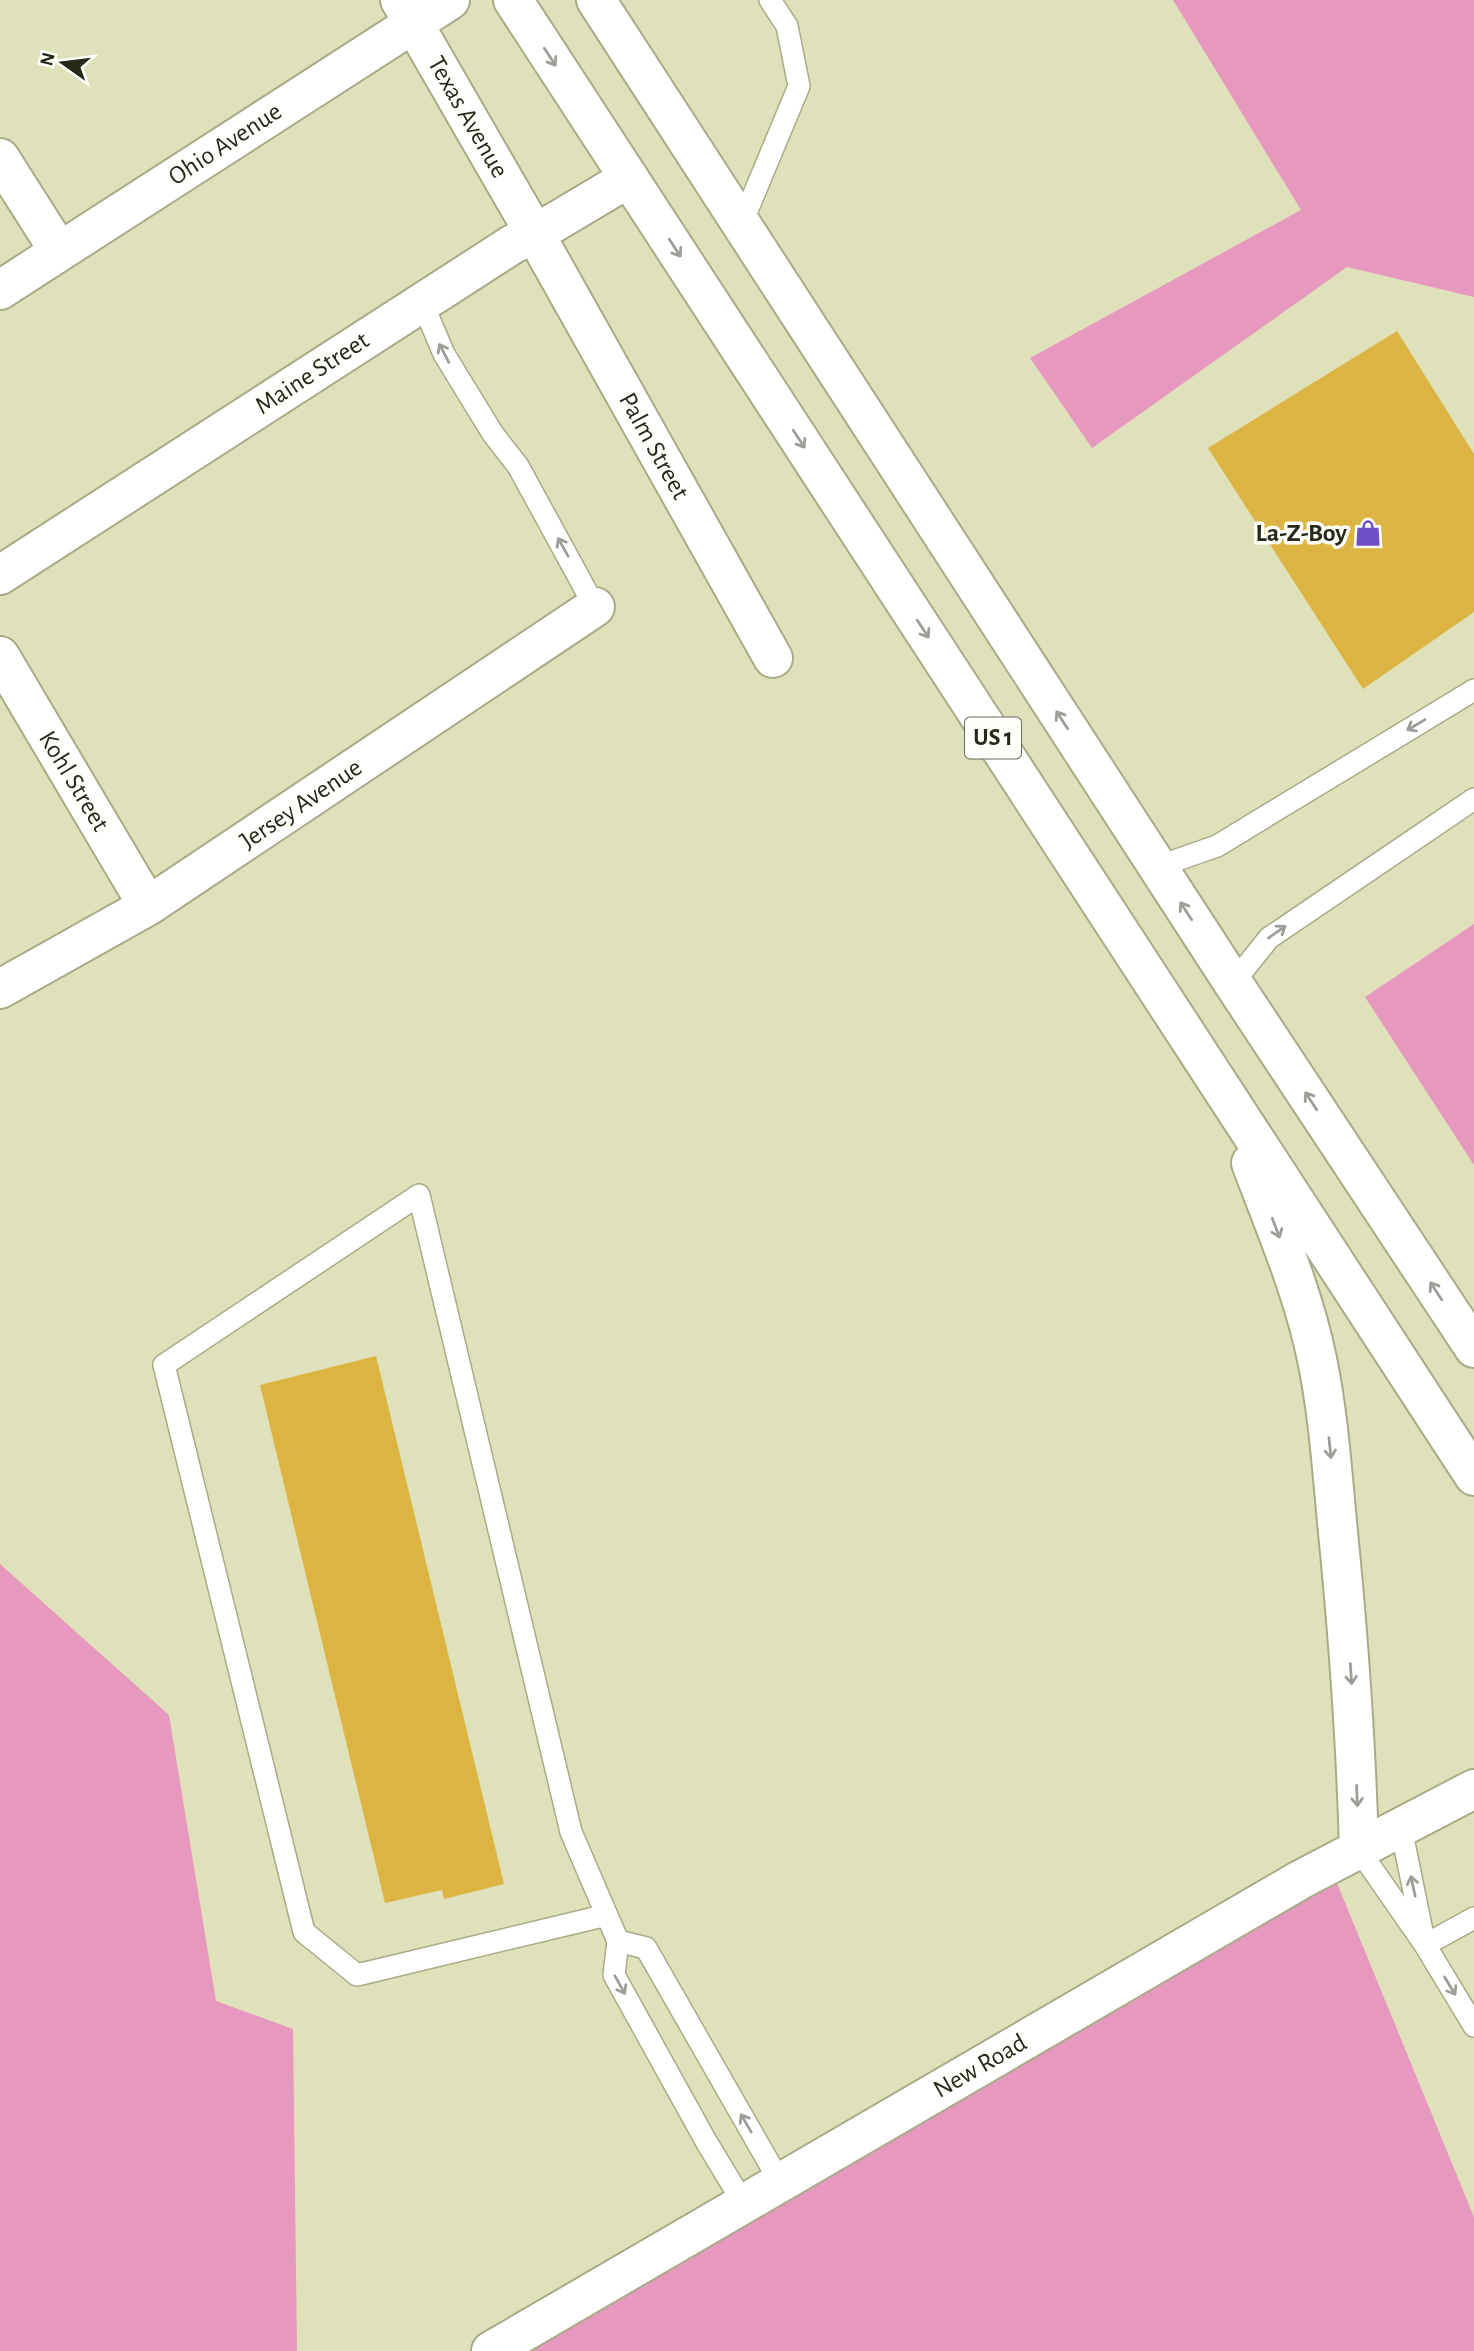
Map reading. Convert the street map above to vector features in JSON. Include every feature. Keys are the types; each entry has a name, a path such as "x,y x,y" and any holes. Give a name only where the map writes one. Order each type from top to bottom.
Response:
{"main road":[{"name":"Ohio Avenue","path":"0,289 60,251 407,11 450,0"},
{"name":"US 1","path":"513,0 1474,1476"},
{"name":"US 1","path":"596,0 1157,867 1474,1348"},
{"name":"Texas Avenue","path":"407,11 535,234"},
{"path":"0,159 60,251"},
{"name":"Maine Street","path":"0,575 513,244 535,234 629,178"},
{"name":"Palm Street","path":"535,234 773,659"},
{"name":"Jersey Avenue","path":"0,989 148,906 595,607"},
{"name":"Kohl Street","path":"0,656 148,906"},
{"path":"1226,1095 1298,1288 1317,1359 1327,1423 1346,1619 1356,1742 1359,1850"},
{"name":"New Road","path":"491,2351 1300,1880 1474,1789"}],"lane":[{"path":"741,225 799,86 787,26 770,0"},
{"path":"422,302 444,354 493,434 518,466 595,607"},
{"path":"1157,867 1217,846 1474,690"},
{"path":"1233,983 1269,938 1474,799"},
{"path":"607,1915 357,1975 304,1932 164,1365 419,1195 571,1832 607,1915 618,1941 614,1975 744,2204"},
{"path":"1401,1828 1425,1945"},
{"path":"1359,1850 1425,1945 1474,2026"},
{"path":"1425,1945 1474,1918"},
{"path":"618,1941 646,1948 780,2182"}],"shaded area":[{"path":"1173,0 1474,0 1474,297 1347,267 1092,448 1030,358 1301,210"},
{"path":"1474,924 1474,1165 1365,997"},
{"path":"0,1564 169,1715 216,2001 293,2029 297,2351 0,2351"},
{"path":"1332,1871 1474,2217 1474,2351 498,2351"}],"building":[{"name":"La-Z-Boy","path":"1397,331 1474,454 1474,612 1363,689 1208,448"},
{"path":"376,1356 504,1884 444,1899 442,1890 385,1903 260,1385"}],"place":[{"name":"La-Z-Boy","path":"1368,533"}]}
